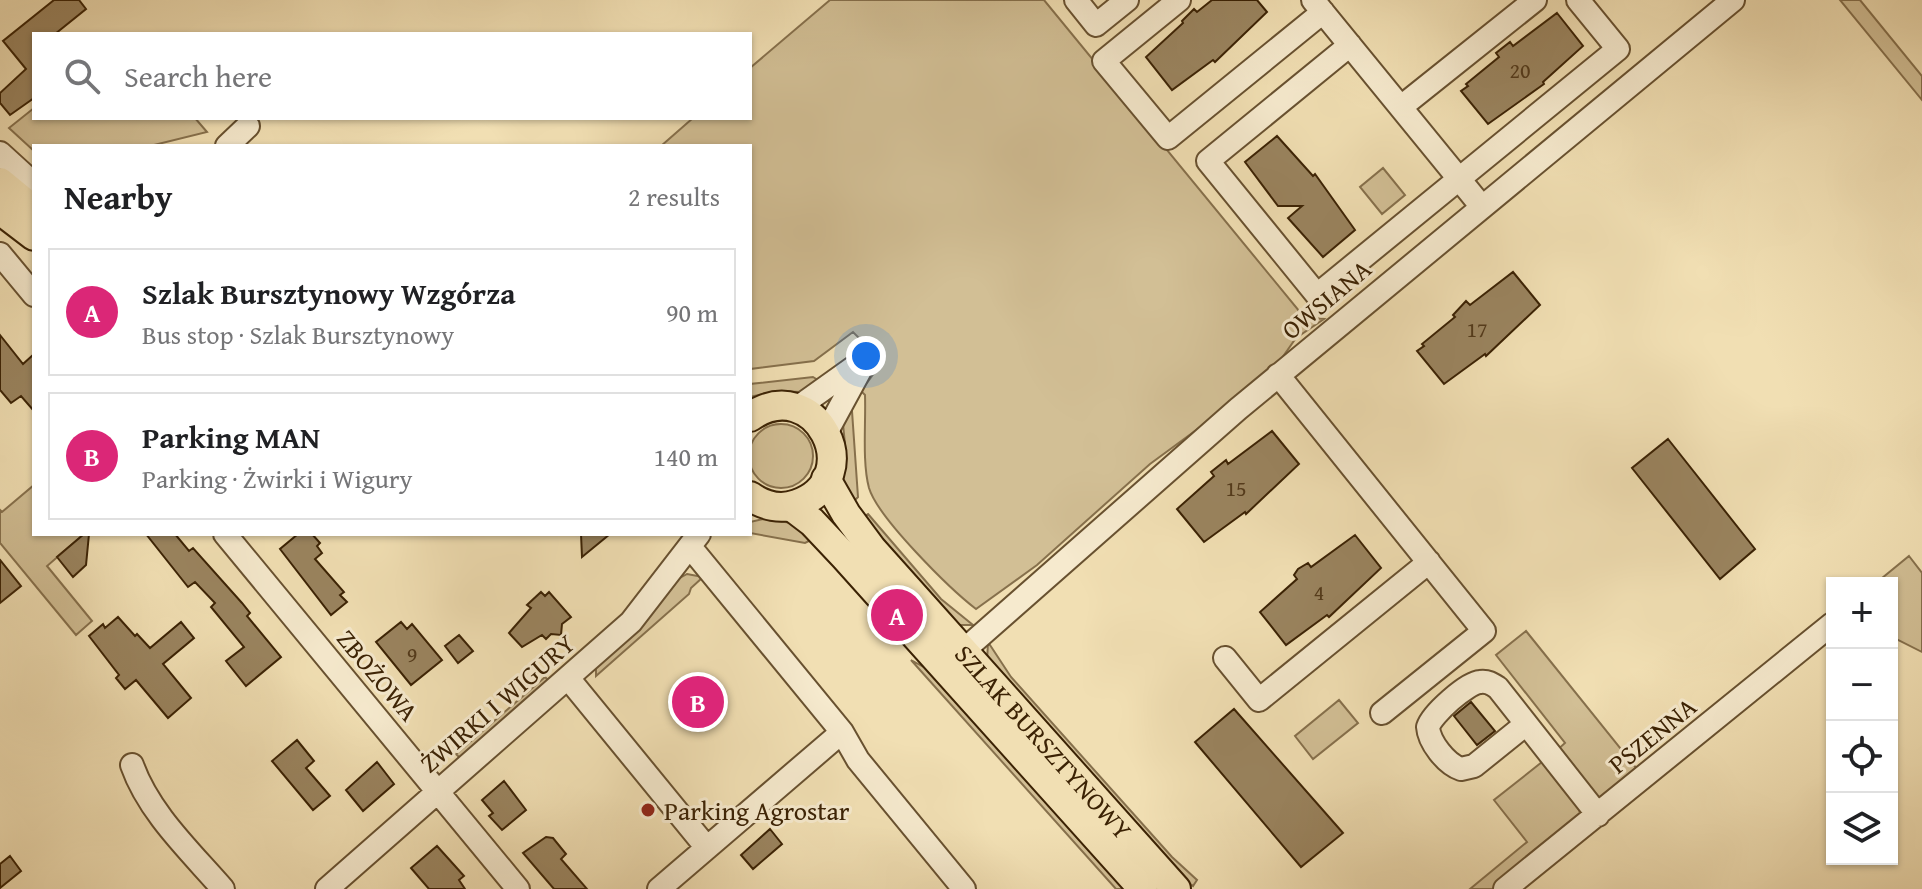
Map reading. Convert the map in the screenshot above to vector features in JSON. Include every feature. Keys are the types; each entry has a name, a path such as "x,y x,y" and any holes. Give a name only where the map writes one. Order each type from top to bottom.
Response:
{"main road":[{"path":"0,182 32,208"},
{"path":"0,210 32,234"},
{"path":"753,414 784,406 809,414 826,433 832,456 826,479 812,496 764,504"},
{"name":"SZLAK BURSZTYNOWY","path":"826,479 858,533 1176,889"},
{"name":"SZLAK BURSZTYNOWY","path":"764,504 812,522 1143,889"}],"street":[{"path":"1076,0 1096,25 1127,0"},
{"path":"1179,0 1104,61 1168,138 1318,6 1482,207"},
{"path":"1401,107 1535,0"},
{"path":"1350,45 1208,161 1317,295 1618,49 1578,0"},
{"name":"OWSIANA","path":"963,651 1278,375 1733,0"},
{"path":"229,144 248,126"},
{"path":"0,153 32,182"},
{"path":"0,254 32,293"},
{"path":"797,408 867,358 826,433"},
{"path":"1278,375 1484,631 1382,713"},
{"name":"ZBOŻOWA","path":"227,536 518,889"},
{"path":"695,541 713,574 842,732 858,760 964,889"},
{"name":"ŻWIRKI I WIGURY","path":"327,889 631,622 695,541"},
{"path":"1225,658 1259,700 1429,562"},
{"name":"PSZENNA","path":"1505,889 1826,629"},
{"path":"568,678 707,848"},
{"path":"1526,724 1598,815"},
{"path":"662,886 842,732"},
{"path":"132,765 145,795 156,810 223,889"}],"shaded area":[{"path":"830,0 1044,0 1304,317 1324,319 1296,338 1277,365 1233,403 1150,464 1037,565 976,609 933,570 900,534 869,488 865,455 865,395 861,391 880,365 861,347 864,343 853,332 814,361 752,369 752,144 663,144 691,120 752,120 752,66"},
{"path":"1840,0 1860,0 1922,76 1922,100"},
{"path":"32,110 32,120 197,120 207,132 158,144 32,144 32,149 9,128"},
{"path":"1383,168 1405,195 1382,214 1360,187"},
{"path":"813,377 821,382 801,392 776,391 752,397 752,384"},
{"path":"849,407 852,411 858,497 852,503 843,481 846,454 843,424"},
{"path":"775,424 787,424 799,429 808,438 813,450 813,462 808,474 799,483 787,488 775,488 763,483 752,470 754,438 763,429"},
{"path":"32,487 32,536 82,536 47,566 92,621 76,635 0,543 0,510 2,512"},
{"path":"868,514 941,599 973,625 958,625 862,518"},
{"path":"763,519 792,523 813,539 805,543 752,533 752,522"},
{"path":"1909,556 1922,573 1922,652 1898,640 1898,577 1883,577"},
{"path":"687,574 703,577 689,594 596,676 596,667 631,636 678,579"},
{"path":"1526,631 1641,774 1609,800 1595,798 1555,752 1565,743 1496,655"},
{"path":"988,642 1011,677 1172,857 1197,880 1193,886 1181,877 987,662"},
{"path":"911,660 929,670 1126,889 1116,889"},
{"path":"545,677 549,681 460,758 456,754"},
{"path":"1339,700 1358,723 1313,759 1295,736"},
{"path":"1542,762 1580,809 1579,816 1497,889 1470,889 1527,842 1494,800"}],"building":[{"path":"54,0 79,0 86,9 57,32 32,32 32,99 10,115 0,103 0,93 26,69 3,41"},
{"path":"1212,0 1257,0 1267,12 1215,62 1213,60 1172,90 1146,57 1194,9 1197,12"},
{"path":"1557,13 1583,46 1544,84 1488,124 1461,91 1499,57 1496,53 1510,42 1513,46"},
{"path":"1277,136 1313,176 1315,174 1355,230 1323,257 1288,218 1302,206 1278,206 1245,162"},
{"path":"1513,272 1540,305 1486,356 1444,384 1417,351 1455,317 1453,315 1466,301 1470,305"},
{"path":"0,335 23,364 32,356 32,409 21,396 11,403 0,390"},
{"path":"1272,431 1299,464 1246,514 1204,542 1177,509 1214,476 1211,472 1226,460 1228,464"},
{"path":"1668,439 1755,549 1720,579 1632,468"},
{"path":"1355,535 1381,568 1329,617 1327,615 1286,645 1260,612 1297,579 1294,575 1298,569 1308,563 1311,567"},
{"path":"82,536 89,536 86,565 73,577 57,557"},
{"path":"148,536 177,536 189,551 193,548 242,603 250,613 247,616 281,657 246,686 226,661 244,647 211,607 215,603 195,582 188,587"},
{"path":"296,536 314,536 320,543 317,546 322,553 315,559 344,592 340,595 347,602 331,615 280,549"},
{"path":"581,536 608,536 582,557"},
{"path":"0,560 21,586 0,603"},
{"path":"541,592 545,596 549,592 571,617 562,624 561,635 551,634 546,639 542,635 522,647 509,633 531,608 527,605"},
{"path":"118,617 150,648 181,622 194,638 163,664 191,698 168,718 136,680 125,689 116,678 119,675 89,636"},
{"path":"401,622 407,629 412,624 442,660 411,685 376,642"},
{"path":"459,635 473,651 458,663 445,646"},
{"path":"1471,702 1495,731 1477,745 1454,716"},
{"path":"1234,709 1343,833 1301,867 1195,742"},
{"path":"297,740 314,761 306,768 330,796 313,810 272,761"},
{"path":"377,762 394,784 363,811 346,790"},
{"path":"504,781 526,810 502,830 489,816 493,813 482,800"},
{"path":"770,829 782,844 753,869 741,855"},
{"path":"546,837 553,838 566,854 561,859 587,889 554,889 523,853"},
{"path":"437,846 464,876 459,880 465,889 429,889 411,868"},
{"path":"10,856 21,871 0,888 0,864"}],"place":[{"name":"Szlak Bursztynowy Wzgórza","path":"897,615"},
{"name":"Parking MAN","path":"698,702"},
{"name":"Parking Agrostar","path":"648,810"}]}
